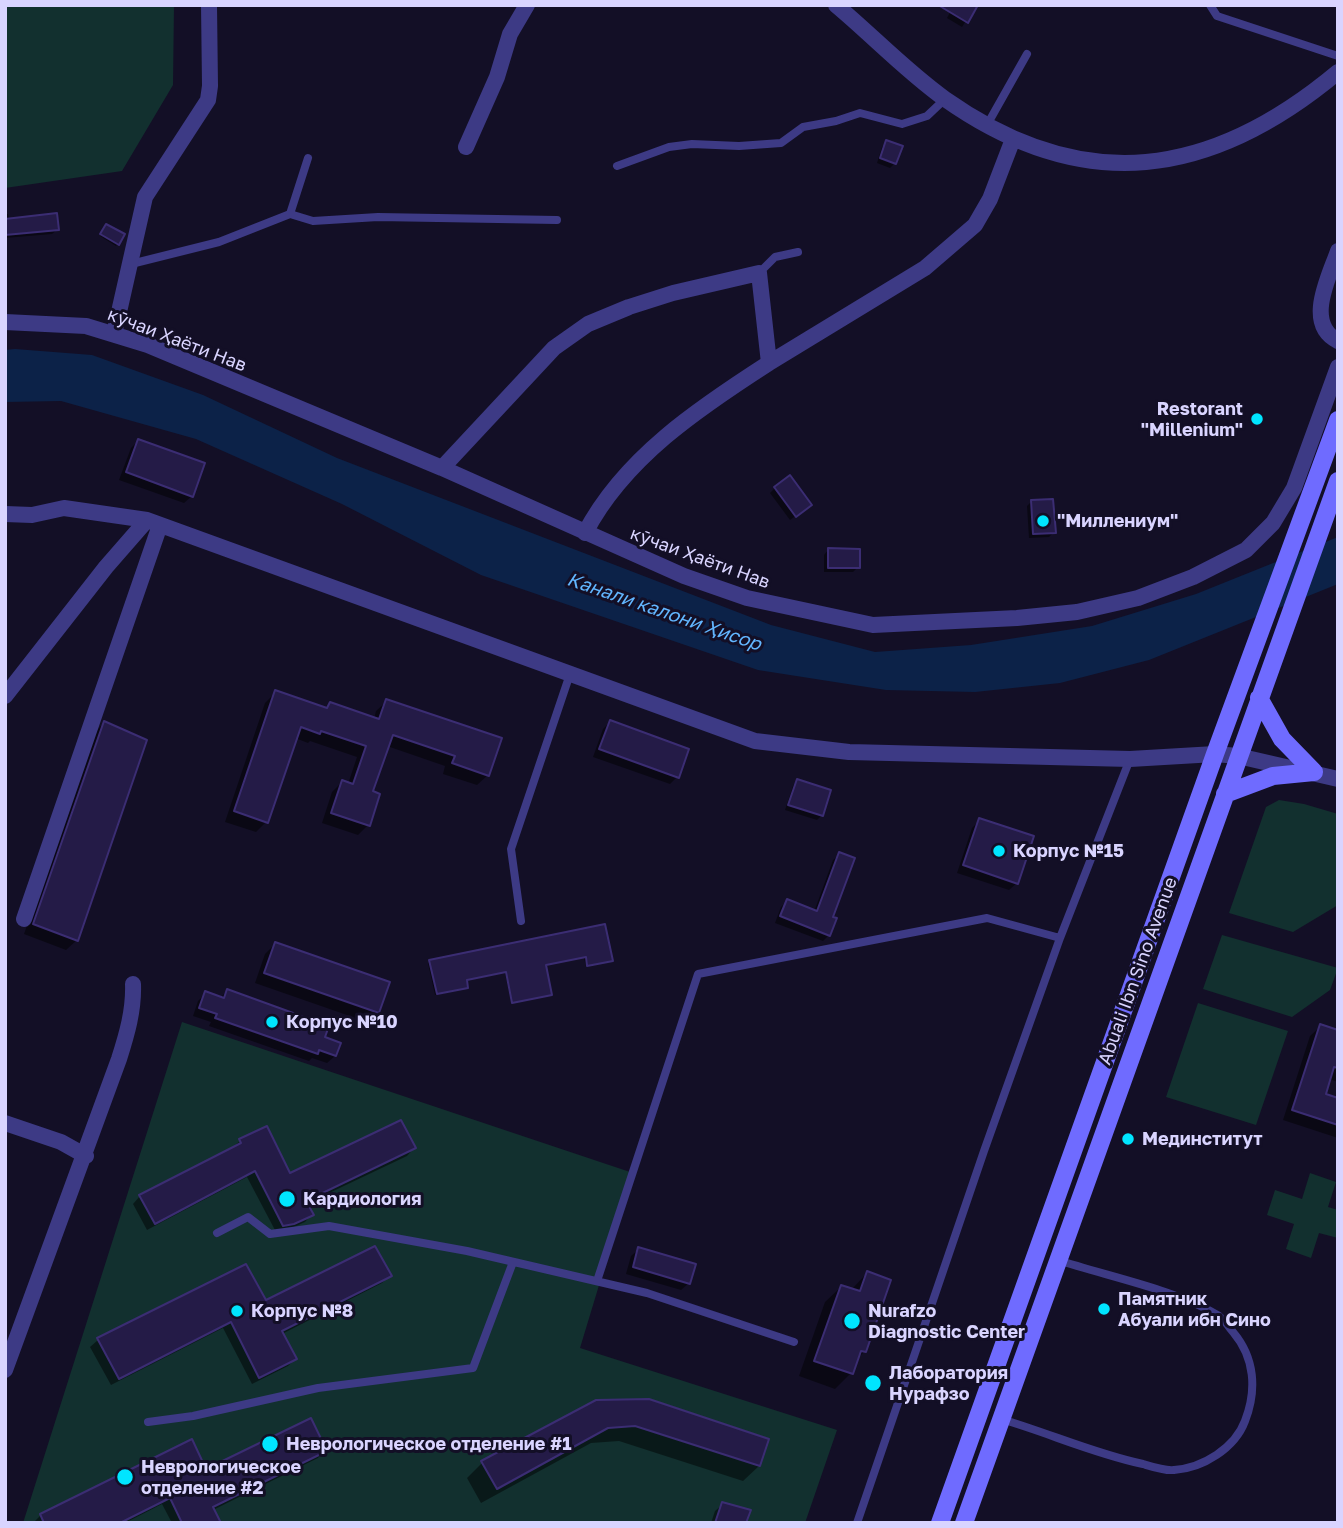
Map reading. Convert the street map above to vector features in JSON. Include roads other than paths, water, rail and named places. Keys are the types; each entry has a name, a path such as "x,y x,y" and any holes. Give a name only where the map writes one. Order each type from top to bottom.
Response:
{"main road":[{"name":"Abuali Ibn Sino Avenue","path":"940,1523 1215,754 1338,420"},
{"name":"Abuali Ibn Sino Avenue","path":"964,1523 1338,481"},
{"path":"1259,698 1282,739 1314,772"},
{"path":"1225,794 1273,776 1314,772"}],"street":[{"path":"114,334 145,197 208,100 209,5"},
{"path":"466,147 497,77 510,34 527,5"},
{"path":"836,5 945,99 987,125 1013,139 1058,155 1109,163 1170,159 1228,143 1272,121 1338,72"},
{"path":"585,533 601,504 624,476 665,438 730,388 925,268 975,225 990,199 1013,139"},
{"path":"1338,251 1325,289 1321,314 1323,328 1338,341"},
{"path":"442,468 554,348 588,324 629,307 673,293 759,273 769,363"},
{"name":"кӯчаи Ҳаёти Нав","path":"5,322 86,326 148,345 442,468 684,576 747,598 873,625 1017,618 1108,606 1138,598 1193,577 1246,550 1273,523 1294,488 1338,367"},
{"path":"5,513 32,515 64,508 153,523 755,741 849,752 1130,759 1215,754 1238,756 1338,779"},
{"path":"5,696 106,567 153,523"},
{"path":"24,919 153,523"},
{"path":"5,1370 86,1156 129,1027 134,984"},
{"path":"5,1123 61,1142 86,1156"}],"lane":[{"path":"1210,5 1217,16 1338,56"},
{"path":"987,125 1027,54"},
{"path":"617,166 669,147 782,143 803,127 860,113 902,124 927,116 945,99"},
{"path":"290,214 308,158"},
{"path":"131,264 219,242 290,214 313,221 378,217 557,220"},
{"path":"759,273 775,257 798,252"},
{"path":"521,921 511,849 570,674"},
{"path":"857,1523 988,1138 1060,938 1130,759"},
{"path":"597,1281 698,974 987,918 1060,938"},
{"path":"217,1233 248,1217 270,1234 329,1226 467,1251 647,1293 794,1342"},
{"path":"1001,1419 1119,1459 1172,1471 1197,1466 1219,1454 1241,1431 1252,1404 1253,1372 1242,1343 1220,1317 1177,1297 1058,1260"},
{"path":"148,1422 193,1416 317,1388 473,1368 513,1262"}],"water":[{"name":"Канали калони Ҳисор","path":"5,350 92,355 203,395 337,458 771,625 875,652 971,645 1092,626 1196,594 1338,537 1338,584 1149,660 1060,683 975,692 886,690 758,670 481,575 342,504 196,439 61,401 5,402"}],"place":[{"name":"Restorant \"Millenium\"","path":"1257,419"},
{"name":"\"Миллениум\"","path":"1043,521"},
{"name":"Корпус №15","path":"999,851"},
{"name":"Корпус №10","path":"272,1022"},
{"name":"Мединститут","path":"1128,1139"},
{"name":"Кардиология","path":"287,1199"},
{"name":"Памятник Абуали ибн Сино","path":"1104,1309"},
{"name":"Корпус №8","path":"237,1311"},
{"name":"Nurafzo Diagnostic Center","path":"852,1321"},
{"name":"Лаборатория Нурафзо","path":"873,1383"},
{"name":"Неврологическое отделение #1","path":"270,1444"},
{"name":"Неврологическое отделение #2","path":"125,1477"}]}
